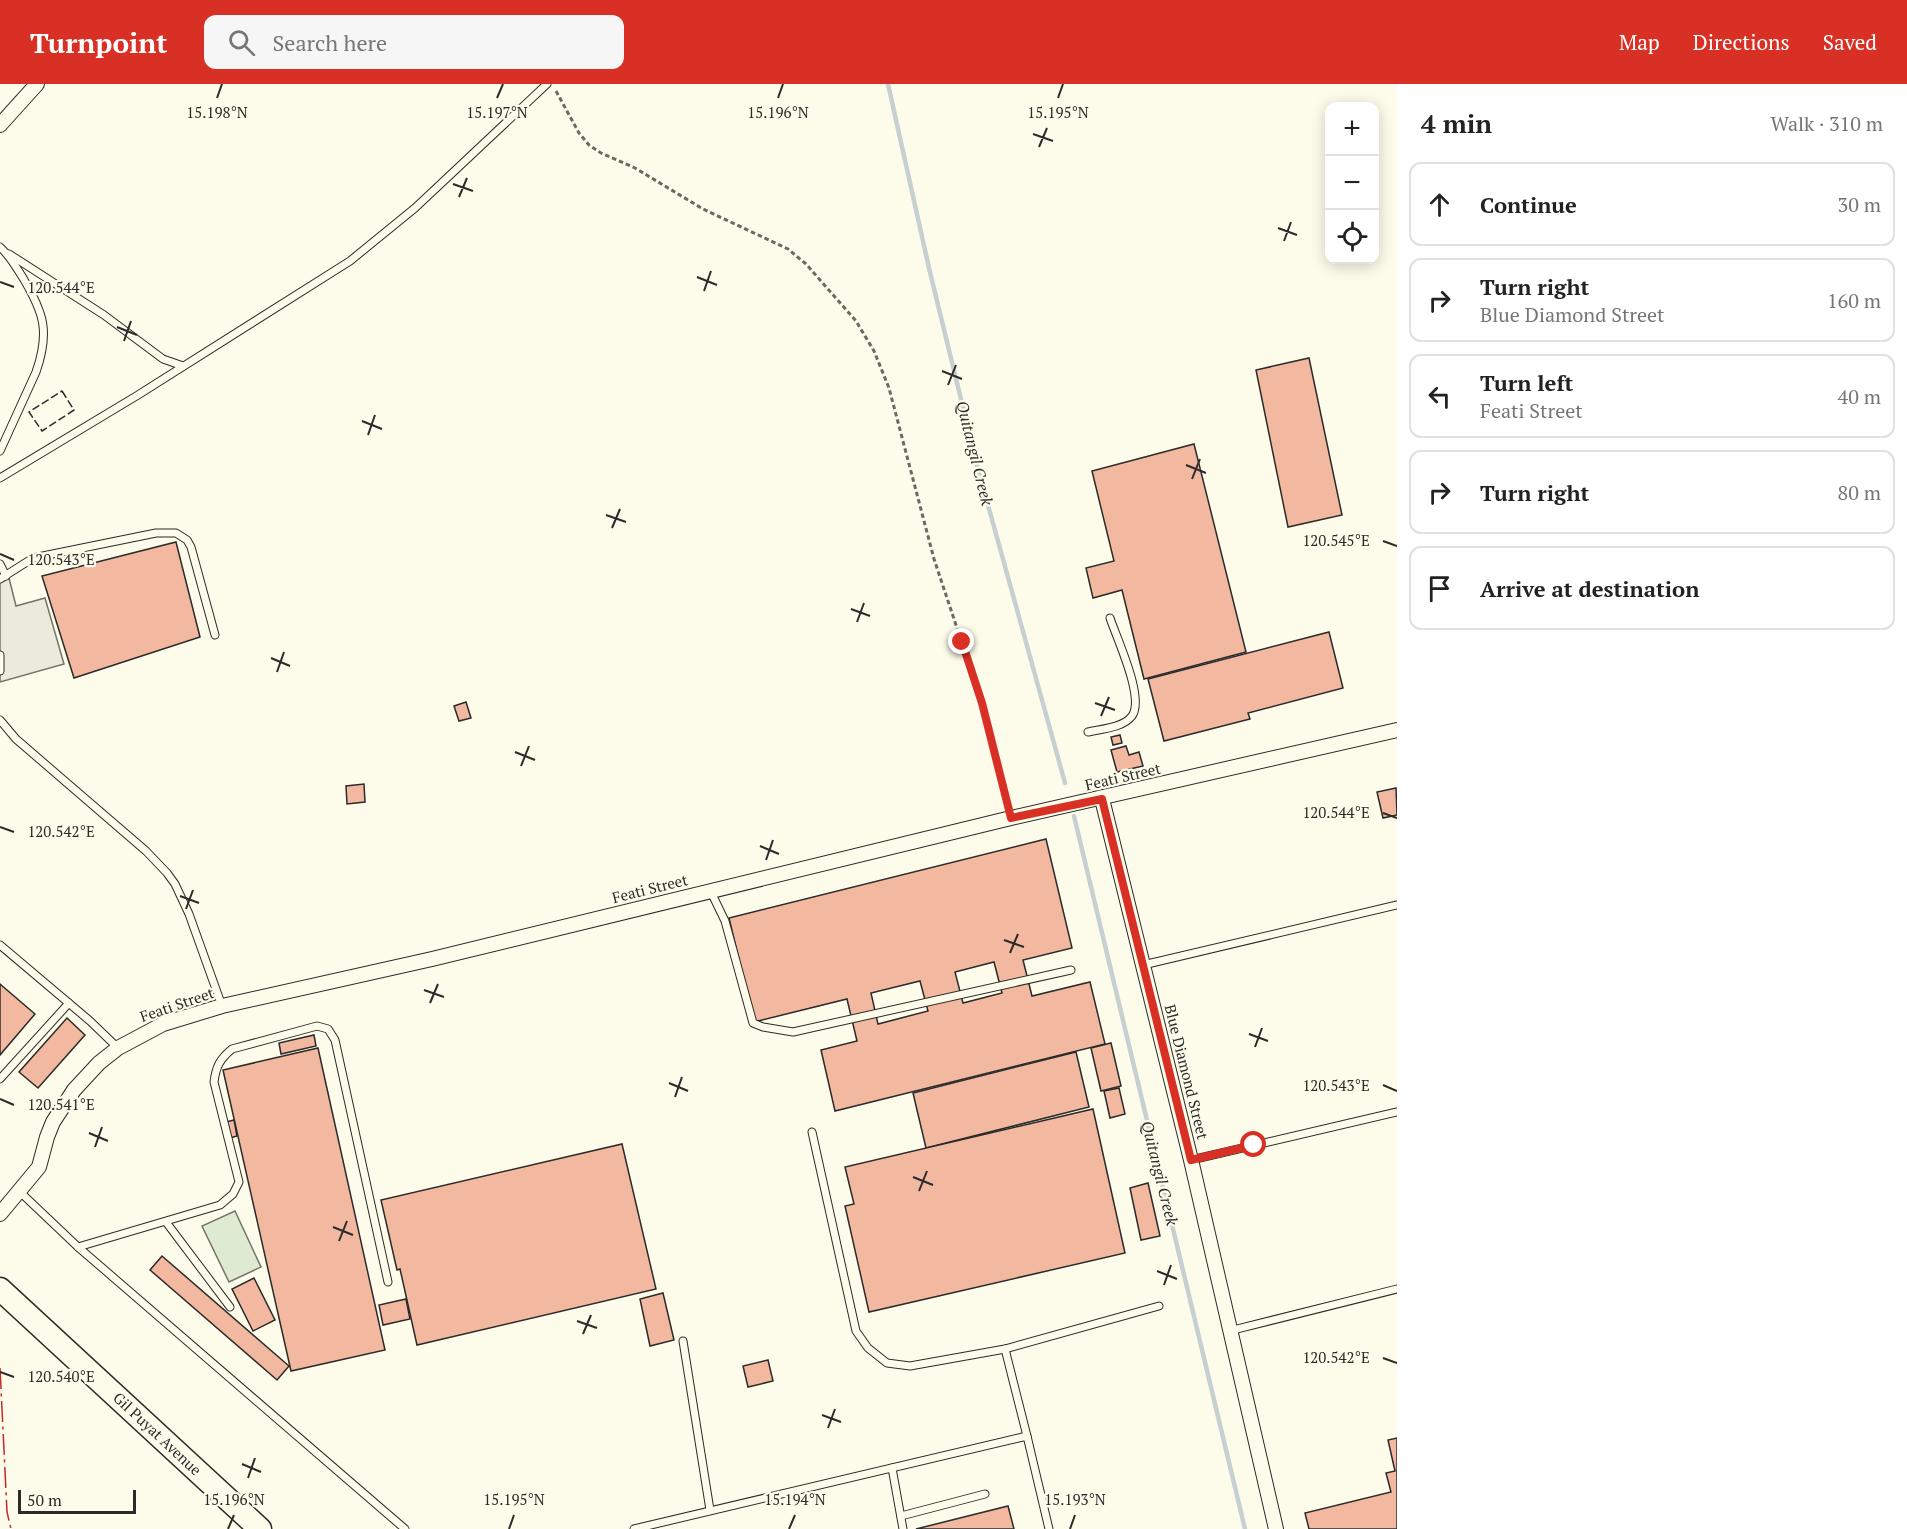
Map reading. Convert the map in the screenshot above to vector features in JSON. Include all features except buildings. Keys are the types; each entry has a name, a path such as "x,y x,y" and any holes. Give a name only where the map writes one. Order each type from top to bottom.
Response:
{"main road":[{"name":"Gil Puyat Avenue","path":"0,1289 260,1529"}],"street":[{"path":"0,125 37,84"},
{"name":"Feati Street","path":"0,1214 39,1167 47,1137 63,1105 99,1063 118,1048 163,1024 222,1006 432,959 1011,818 1397,730"},
{"name":"Blue Diamond Street","path":"1102,799 1191,1160 1276,1529"}],"lane":[{"path":"0,478 350,261 415,208 547,84"},
{"path":"2,249 104,315 163,359 183,366"},
{"path":"0,451 36,372 44,333 37,301 2,249"},
{"path":"0,564 3,577 25,561 44,554 156,533 176,533 187,540 191,547 215,635"},
{"path":"1088,732 1120,724 1131,717 1136,705 1134,686 1110,618"},
{"path":"0,655 0,670"},
{"path":"0,720 16,739 146,851 167,873 175,884 189,914 222,1006"},
{"path":"711,892 725,921 753,1023 774,1029 793,1032 1071,970"},
{"path":"1143,965 1397,905"},
{"path":"0,945 118,1048"},
{"path":"0,1079 69,1003"},
{"path":"78,1247 220,1205 233,1194 239,1182 214,1082 216,1068 223,1056 232,1049 317,1026 328,1029 335,1040 388,1282"},
{"path":"1191,1160 1397,1112"},
{"path":"812,1132 856,1331 868,1348 887,1363 910,1366 1005,1349 1159,1306"},
{"path":"19,1191 78,1247 405,1529"},
{"path":"166,1222 230,1307"},
{"path":"1229,1331 1397,1289"},
{"path":"683,1341 710,1510"},
{"path":"1005,1349 1049,1529"},
{"path":"634,1529 1027,1436"},
{"path":"892,1468 903,1529"},
{"path":"901,1516 985,1494"}],"path":[{"path":"552,84 579,133 589,146 635,168 703,209 797,255 841,301 866,336 889,388 934,559 982,703 1011,818"}],"green space":[{"path":"235,1211 261,1267 229,1282 202,1226"}],"shaded area":[{"path":"9,578 16,606 45,598 64,664 0,682 0,583"}],"waterway":[{"name":"Quitangil Creek","path":"888,84 929,268 978,469 1065,783"},
{"name":"Quitangil Creek","path":"1074,816 1245,1529"}],"fence":[{"path":"62,391 74,410 42,431 29,412 62,391"}],"power":[{"path":"0,1368 7,1512 11,1529"}],"route":[{"path":"962,642 982,703 1011,818 1102,799 1191,1160 1254,1145"}]}
